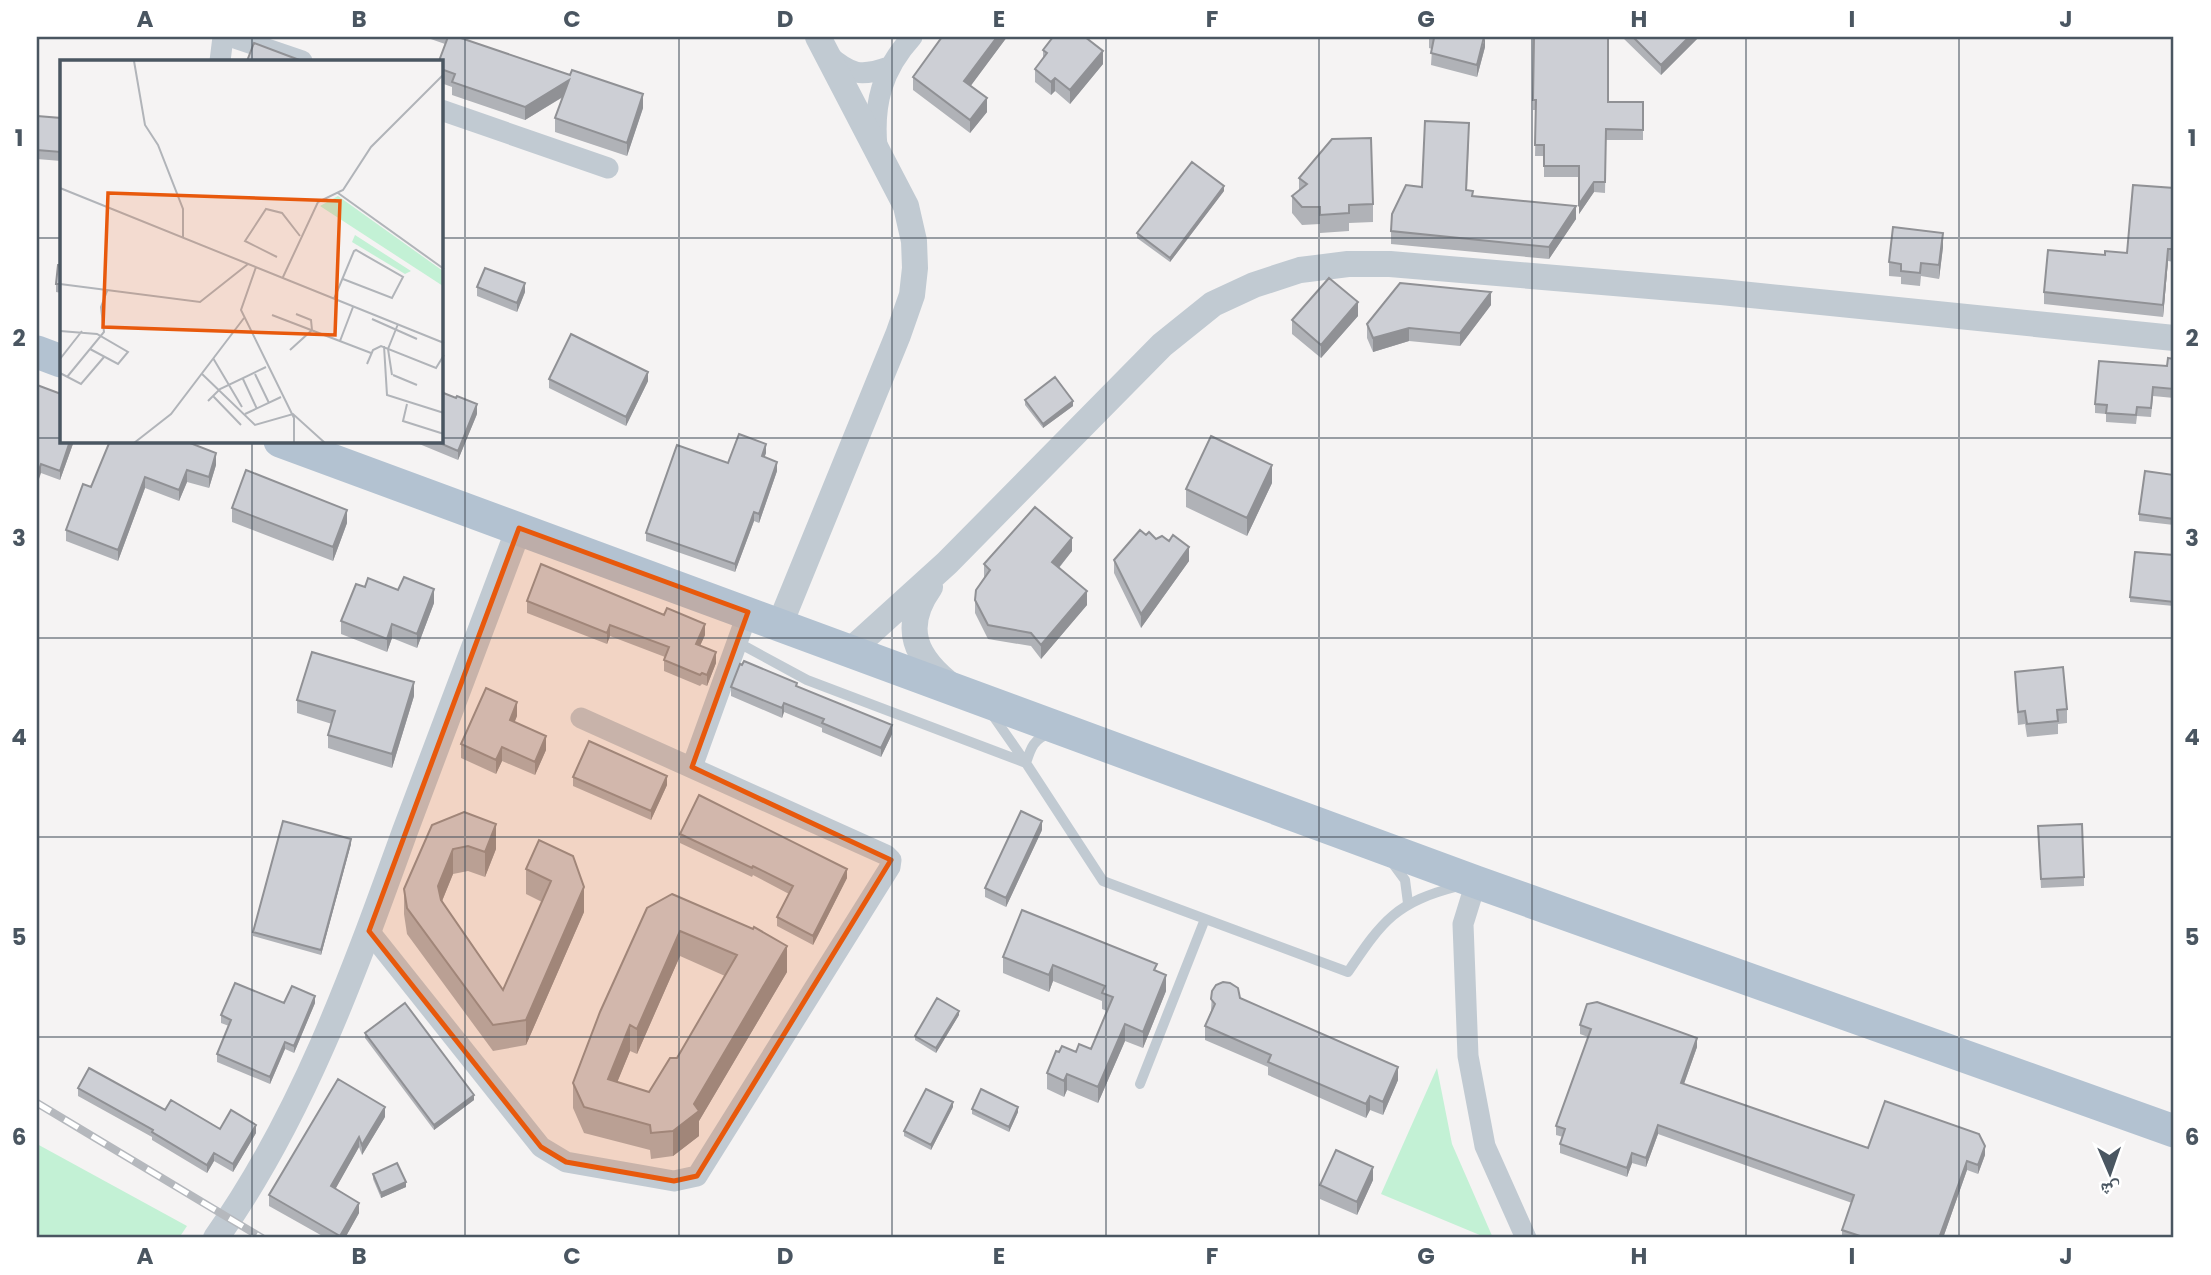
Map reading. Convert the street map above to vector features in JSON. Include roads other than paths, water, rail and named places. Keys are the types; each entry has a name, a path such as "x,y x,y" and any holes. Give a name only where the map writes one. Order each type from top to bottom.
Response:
{"main road":[{"path":"37,352 60,361"},
{"path":"285,443 519,528 742,627 780,624 1476,882 2174,1131"}],"street":[{"path":"220,60 223,37"},
{"path":"232,37 300,60"},
{"path":"878,154 875,121 879,96 889,67 912,37"},
{"path":"823,45 842,67 859,74 871,74 889,67"},
{"path":"780,624 912,295 915,268 915,241 906,206 823,45"},
{"path":"443,111 608,168"},
{"path":"851,650 947,563 1162,345 1213,304 1254,285 1300,270 1348,264 1404,265 1721,292 2174,338"},
{"path":"216,1238 263,1166 315,1065 369,931 445,720 519,528"},
{"path":"947,563 924,595 915,614 914,638 922,656 937,675 969,694"},
{"path":"692,767 742,627"},
{"path":"369,931 541,1147 566,1162 674,1181 697,1176 890,867 891,860 886,855 581,718"},
{"path":"1476,882 1462,924 1468,1056 1485,1146 1526,1238"}],"lane":[{"path":"742,627 807,680 1026,763"},
{"path":"969,694 1026,763 1102,881 1348,972 1376,929 1408,903 1436,892 1476,882"},
{"path":"1026,763 1031,746 1041,736 1063,729"},
{"path":"1368,842 1394,864 1405,880 1408,903"},
{"path":"1140,1084 1205,919"}],"railway":[{"path":"37,1103 262,1238"}]}
